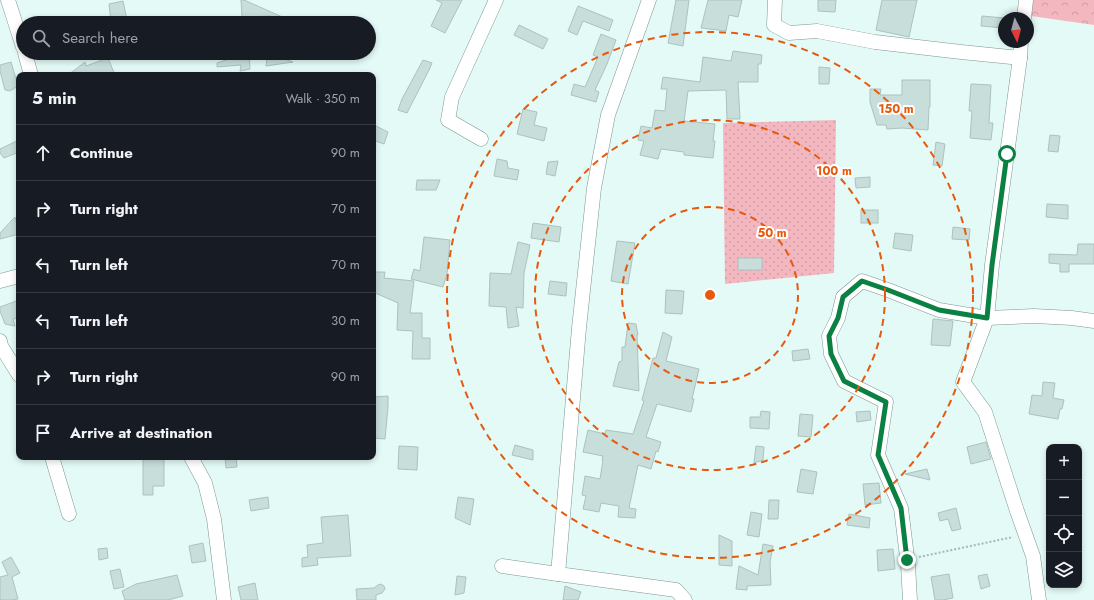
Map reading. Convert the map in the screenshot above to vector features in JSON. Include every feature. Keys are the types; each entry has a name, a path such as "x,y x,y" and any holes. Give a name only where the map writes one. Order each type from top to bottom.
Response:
{"street":[{"path":"8,0 16,25"},
{"path":"481,139 448,120 452,96 496,0"},
{"path":"558,574 579,328 594,188 608,115 649,0"},
{"path":"775,0 774,25 789,33 817,31 875,42 1020,58"},
{"path":"1025,12 1026,0"},
{"path":"1021,48 992,265 987,318 963,382 986,412 1033,556 1039,600"},
{"path":"27,60 30,72"},
{"path":"0,281 16,277"},
{"path":"910,600 901,508 878,455 886,402 844,381 831,354 829,336 838,318 843,297 862,281 939,310 987,318 1034,316 1094,321"},
{"path":"0,341 16,370"},
{"path":"53,460 69,514"},
{"path":"193,460 205,483 214,519 224,600"},
{"path":"502,566 676,590 685,600"}],"path":[{"path":"907,560 1026,534"}],"green space":[{"path":"1026,0 1094,0 1094,25 1034,16 1034,12 1024,12"},
{"path":"836,120 834,273 725,284 723,123"}],"building":[{"path":"241,0 280,16 271,16 242,16"},
{"path":"436,0 462,0 445,33 431,26 442,3"},
{"path":"676,0 689,0 683,46 668,43"},
{"path":"708,0 742,0 738,17 729,15 726,31 701,28"},
{"path":"818,0 836,0 835,12 818,11"},
{"path":"882,0 917,0 909,37 876,30"},
{"path":"123,1 126,16 110,16 109,4"},
{"path":"578,6 613,20 609,31 583,21 577,35 568,31"},
{"path":"982,16 998,17 998,27 981,26"},
{"path":"519,25 548,39 543,49 514,35"},
{"path":"601,34 616,40 595,90 599,92 596,102 571,95 574,84 585,87 598,57 593,55"},
{"path":"733,51 762,55 761,64 758,64 758,82 738,82 740,119 727,119 726,90 688,91 684,121 715,124 713,158 684,155 684,152 661,149 658,159 640,155 644,141 638,140 641,126 652,128 655,110 665,111 667,89 661,89 663,77 700,82 703,57 731,61"},
{"path":"102,60 109,60 114,72 72,72 85,62 86,66"},
{"path":"226,60 249,60 250,69 240,71 241,65 217,67 217,63"},
{"path":"267,60 287,60 293,62 266,66"},
{"path":"423,60 432,63 429,70 407,113 398,110 402,99"},
{"path":"11,62 16,79 16,87 10,91 5,90 0,65"},
{"path":"819,67 830,68 829,84 819,84"},
{"path":"902,80 930,80 928,130 902,128 887,129 886,125 877,125 870,102 870,89 881,89 880,95 902,95"},
{"path":"971,84 991,85 989,123 993,123 991,140 970,138 972,111 969,111"},
{"path":"523,109 537,112 534,125 547,128 544,141 517,134"},
{"path":"376,126 388,132 384,144 376,141"},
{"path":"1050,135 1060,136 1058,152 1048,151"},
{"path":"16,141 16,153 4,158 0,153 0,149"},
{"path":"936,142 945,144 942,166 933,165"},
{"path":"497,159 507,161 508,168 519,170 517,180 494,176"},
{"path":"558,161 555,176 546,174 548,162"},
{"path":"870,177 870,187 856,188 855,178"},
{"path":"417,180 440,180 436,190 416,190"},
{"path":"1047,204 1068,205 1068,219 1046,217"},
{"path":"861,210 878,210 878,223 861,223"},
{"path":"15,217 16,235 0,239 0,233"},
{"path":"533,223 561,227 559,242 531,238"},
{"path":"953,227 970,229 969,240 952,239"},
{"path":"895,233 913,235 911,251 893,248"},
{"path":"424,237 450,240 447,274 443,287 411,279 414,269 420,271"},
{"path":"617,241 635,243 628,284 611,281"},
{"path":"518,242 530,245 524,273 523,308 516,307 519,326 508,328 506,307 489,306 490,273 511,274"},
{"path":"1078,244 1094,244 1094,264 1069,264 1069,272 1060,272 1060,264 1049,263 1049,254 1077,255"},
{"path":"738,258 762,258 762,270 738,270"},
{"path":"376,272 385,272 384,278 414,281 410,313 422,313 422,338 430,338 430,359 412,359 413,331 397,330 398,303 376,293"},
{"path":"550,281 567,283 566,296 548,294"},
{"path":"666,290 684,291 682,314 665,313"},
{"path":"16,301 16,318 13,319 15,326 5,324 0,307"},
{"path":"933,319 953,321 950,346 931,345"},
{"path":"628,323 636,324 638,335 639,391 613,386 619,362 622,361 622,347 625,347"},
{"path":"663,332 672,337 666,361 699,369 692,399 694,399 691,412 657,404 646,437 661,442 658,452 656,451 651,469 638,465 629,508 636,509 635,518 618,517 619,506 601,503 599,512 583,509 586,496 582,495 585,476 600,479 603,460 603,456 583,452 588,430 605,434 606,430 633,434 644,401 642,400 653,358 656,358"},
{"path":"808,349 810,359 793,361 792,351"},
{"path":"1043,382 1055,383 1053,398 1064,400 1058,419 1029,414 1032,395 1042,396"},
{"path":"388,396 385,439 376,438 376,397"},
{"path":"761,411 770,412 769,429 750,428 750,417 760,417"},
{"path":"870,411 871,420 857,422 856,412"},
{"path":"800,414 813,415 811,437 798,436"},
{"path":"986,442 991,459 971,464 967,447"},
{"path":"515,445 533,450 533,460 512,455"},
{"path":"399,446 418,447 417,470 398,469"},
{"path":"756,446 764,447 763,460 754,463"},
{"path":"143,460 164,460 164,486 153,486 153,495 143,495"},
{"path":"225,460 236,460 237,467 226,468"},
{"path":"801,469 817,472 813,494 797,492"},
{"path":"927,469 930,480 905,474"},
{"path":"879,483 881,503 865,505 863,484"},
{"path":"268,497 269,508 251,511 249,500"},
{"path":"458,497 474,499 470,525 455,518"},
{"path":"769,500 779,500 778,519 768,519"},
{"path":"956,508 961,529 952,531 948,519 940,521 938,513"},
{"path":"751,512 762,514 759,537 747,535"},
{"path":"849,514 870,518 869,528 847,525"},
{"path":"348,515 351,556 317,558 318,565 302,567 302,558 308,557 307,545 323,543 321,517"},
{"path":"719,535 732,541 732,566 719,565"},
{"path":"203,543 206,561 192,563 189,546"},
{"path":"763,544 773,546 770,562 771,585 747,586 747,590 736,589 739,566 758,575"},
{"path":"107,548 108,558 99,560 98,549"},
{"path":"893,549 895,569 878,571 877,550"},
{"path":"11,557 20,573 12,577 18,599 0,600 0,577 8,575 2,562"},
{"path":"120,569 124,587 114,589 110,571"},
{"path":"949,574 953,598 935,600 931,577"},
{"path":"987,574 990,586 981,589 978,576"},
{"path":"177,575 183,596 168,600 125,600 122,591 136,584"},
{"path":"457,576 466,577 464,593 455,595"},
{"path":"255,583 258,600 241,600 238,587"},
{"path":"381,584 385,589 382,593 376,595 376,600 357,600 356,589 374,588"},
{"path":"565,586 581,592 578,600 563,600"}],"route":[{"path":"907,560 901,508 878,455 886,402 844,381 831,354 829,336 838,318 843,297 862,281 939,310 987,318 992,265 1007,154"}]}
